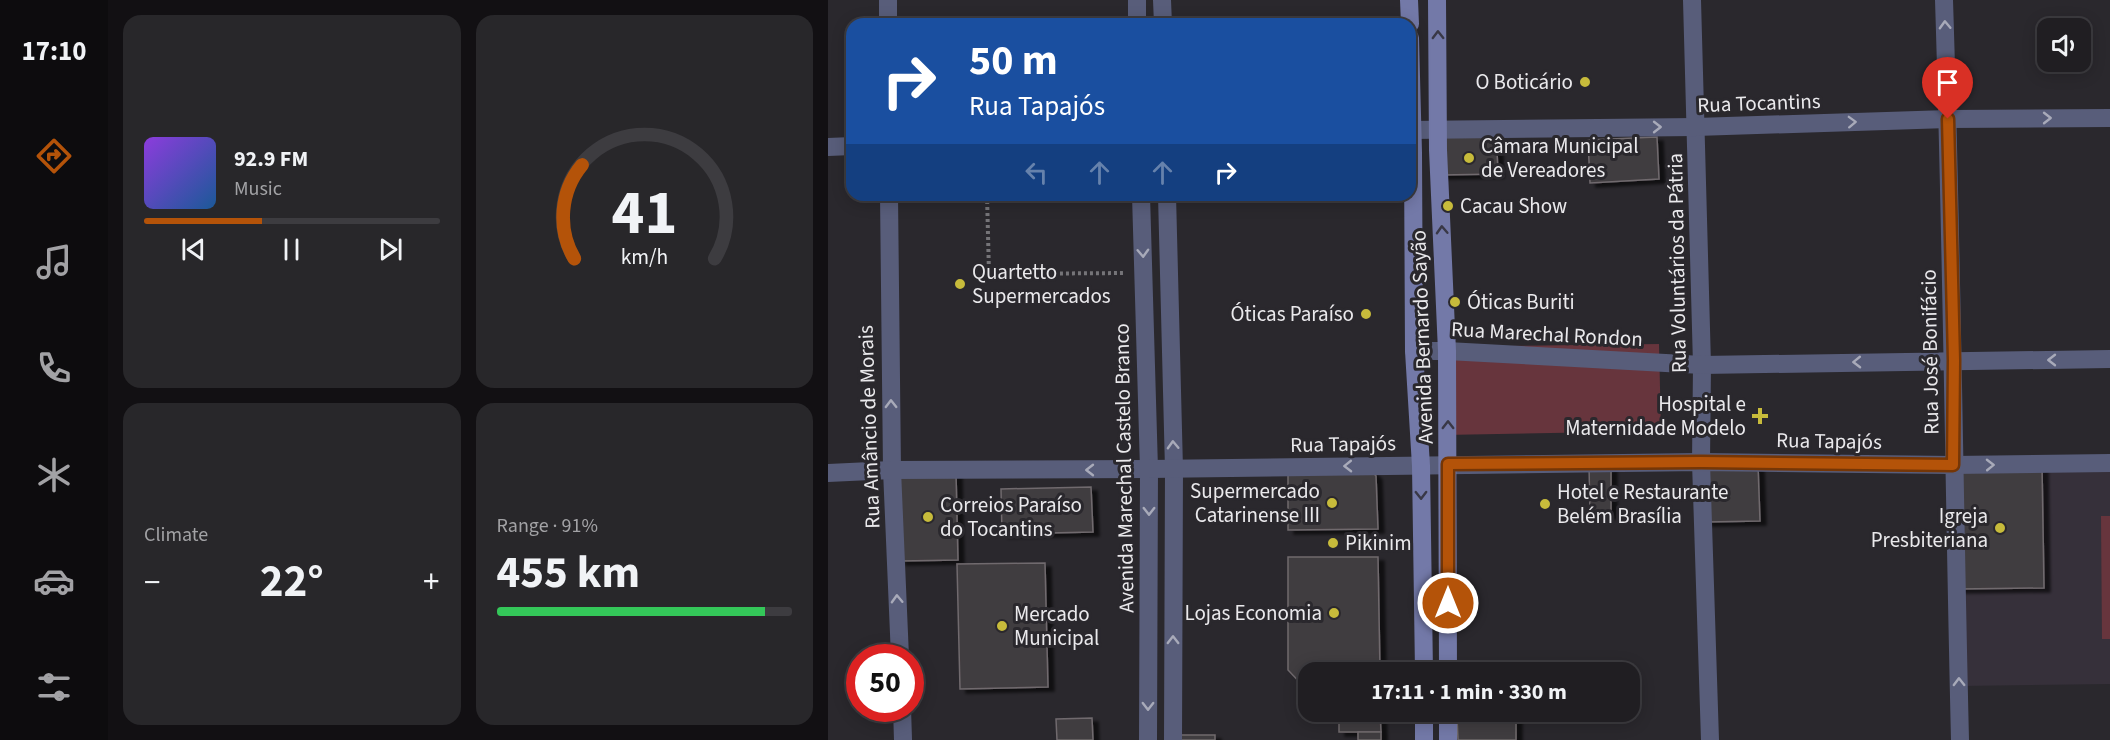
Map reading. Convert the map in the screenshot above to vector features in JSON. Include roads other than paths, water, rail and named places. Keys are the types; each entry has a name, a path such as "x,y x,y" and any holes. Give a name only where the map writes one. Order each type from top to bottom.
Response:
{"main road":[{"path":"1409,0 1410,18"},
{"name":"Avenida Bernardo Sayão","path":"1437,0 1438,129 1448,351 1448,662"},
{"name":"Avenida Bernardo Sayão","path":"1412,201 1414,351 1421,466 1424,662"},
{"path":"1424,722 1424,740"},
{"path":"1448,722 1448,740"}],"street":[{"path":"888,0 888,18"},
{"path":"1137,0 1137,18"},
{"path":"1162,0 1162,18"},
{"name":"Rua Voluntários da Pátria","path":"1692,0 1702,365 1701,462 1710,740"},
{"name":"Rua José Bonifácio","path":"1944,0 1954,360 1953,465 1960,740"},
{"name":"Rua Tocantins","path":"1416,129 1696,127 1948,119 2110,118"},
{"path":"828,147 846,146"},
{"name":"Rua Amâncio de Morais","path":"889,201 892,470 899,644"},
{"name":"Avenida Marechal Castelo Branco","path":"1142,201 1149,469 1148,740"},
{"path":"1167,201 1173,468 1173,740"},
{"name":"Rua Marechal Rondon","path":"1414,351 1702,365 2110,359"},
{"name":"Rua Tapajós","path":"828,473 892,470 1701,462 1953,465 2110,463"},
{"path":"902,722 903,740"}],"place":[{"name":"O Boticário","path":"1585,82"},
{"name":"Câmara Municipal de Vereadores","path":"1469,158"},
{"name":"Cacau Show","path":"1448,206"},
{"name":"Quartetto Supermercados","path":"960,284"},
{"name":"Óticas Buriti","path":"1455,302"},
{"name":"Óticas Paraíso","path":"1366,314"},
{"name":"Hospital e Maternidade Modelo","path":"1760,416"},
{"name":"Supermercado Catarinense III","path":"1332,503"},
{"name":"Hotel e Restaurante Belém Brasília","path":"1545,504"},
{"name":"Correios Paraíso do Tocantins","path":"928,517"},
{"name":"Igreja Presbiteriana","path":"2000,528"},
{"name":"Pikinim","path":"1333,543"},
{"name":"Lojas Economia","path":"1334,613"},
{"name":"Mercado Municipal","path":"1002,626"}]}
